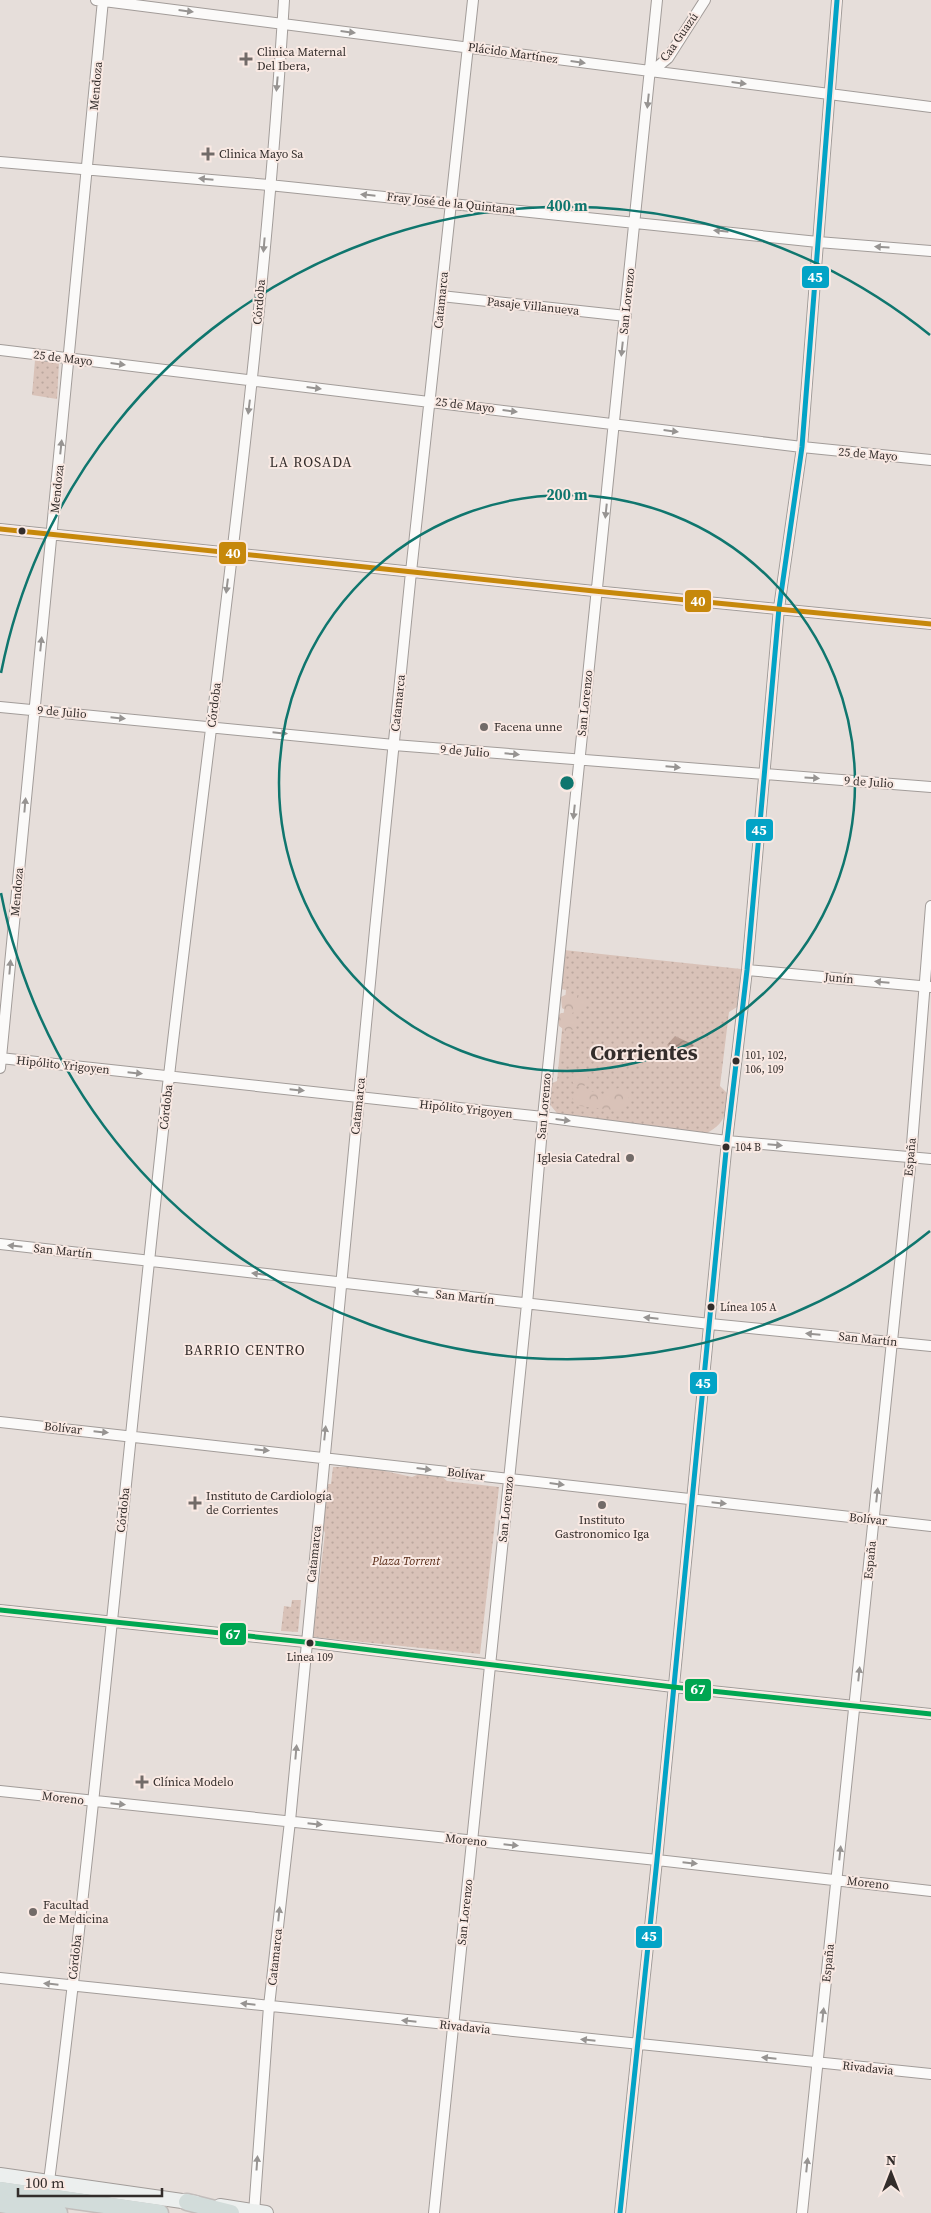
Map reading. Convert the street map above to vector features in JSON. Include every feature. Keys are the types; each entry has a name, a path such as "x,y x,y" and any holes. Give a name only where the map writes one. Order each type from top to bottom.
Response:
{"highway":[{"path":"0,2190 51,2204"},
{"path":"187,2202 231,2213"},
{"path":"0,2204 51,2204 160,2213"}],"main road":[{"path":"0,2175 51,2204 187,2202 258,2212"}],"street":[{"name":"Plácido Martínez","path":"101,0 931,107"},
{"name":"Mendoza","path":"0,1062 88,169 101,0"},
{"name":"Córdoba","path":"51,2204 110,1623 132,1435 169,1077 252,380 284,0"},
{"name":"Catamarca","path":"258,2212 269,2006 290,1821 323,1456 411,572 472,0"},
{"name":"San Lorenzo","path":"434,2213 657,0"},
{"name":"Caa Guazú","path":"651,72 668,58 705,0"},
{"path":"620,2213 657,1860 727,1141 747,970 779,608 802,447 837,0"},
{"name":"Fray José de la Quintana","path":"0,162 269,185 818,242 931,251"},
{"name":"Pasaje Villanueva","path":"441,296 626,316"},
{"name":"25 de Mayo","path":"0,350 802,447 931,460"},
{"path":"0,529 597,592 931,624"},
{"name":"9 de Julio","path":"0,706 394,745 764,775 931,786"},
{"name":"España","path":"802,2213 856,1706 911,1157 927,987 931,906"},
{"name":"Junín","path":"747,970 927,987"},
{"name":"Hipólito Yrigoyen","path":"0,1062 359,1097 727,1141 931,1159"},
{"name":"San Martín","path":"0,1244 527,1304 931,1346"},
{"name":"Bolívar","path":"0,1422 323,1456 509,1479 931,1526"},
{"path":"0,1610 305,1642 673,1687 931,1714"},
{"name":"Moreno","path":"0,1791 837,1879 931,1891"},
{"name":"Rivadavia","path":"0,1978 931,2074"}],"green space":[{"path":"35,360 59,363 57,399 32,395"},
{"path":"564,950 741,969 737,1007 729,1012 720,1086 727,1093 726,1107 722,1121 714,1129 707,1133 560,1117 548,1102 550,1084 557,1081 566,990 560,989"},
{"path":"575,994 582,997 586,1004 579,1011 572,1013 577,1023 575,1029 566,1031 559,1026 558,1016 561,1013 570,1013 562,1008 561,997"},
{"path":"580,1071 588,1079 580,1087 572,1079"},
{"path":"619,1088 624,1090 629,1096 628,1105 622,1109 614,1110 580,1106 572,1100 576,1091 583,1090 601,1095"},
{"name":"Plaza Torrent","path":"333,1467 367,1467 412,1477 424,1472 440,1475 447,1481 499,1487 480,1654 313,1637 325,1533 322,1526 326,1484 331,1484"},
{"path":"292,1600 301,1600 298,1632 281,1631 284,1606 291,1607"}],"water":[{"path":"675,1036 694,1045 683,1057 667,1045"}],"transit line":[{"name":"45","path":"620,2213 657,1860 727,1141 747,970 779,608 802,447 837,0"},
{"name":"40","path":"0,529 931,624"},
{"name":"67","path":"0,1610 305,1642 673,1687 931,1714"}],"place":[{"name":"Clinica Maternal Del Ibera,","path":"246,59"},
{"name":"Clinica Mayo Sa","path":"208,154"},
{"name":"Facena unne","path":"484,727"},
{"name":"101, 102, 106, 109","path":"736,1061"},
{"name":"104 B","path":"726,1147"},
{"name":"Iglesia Catedral","path":"630,1158"},
{"name":"Línea 105 A","path":"711,1307"},
{"name":"Instituto de Cardiología de Corrientes","path":"195,1503"},
{"name":"Instituto Gastronomico Iga","path":"602,1505"},
{"name":"Linea 109","path":"310,1643"},
{"name":"Clínica Modelo","path":"142,1782"},
{"name":"Facultad de Medicina","path":"33,1912"}],"district":[{"name":"LA ROSADA","path":"311,462"},
{"name":"Corrientes","path":"644,1052"},
{"name":"BARRIO CENTRO","path":"245,1350"}]}
